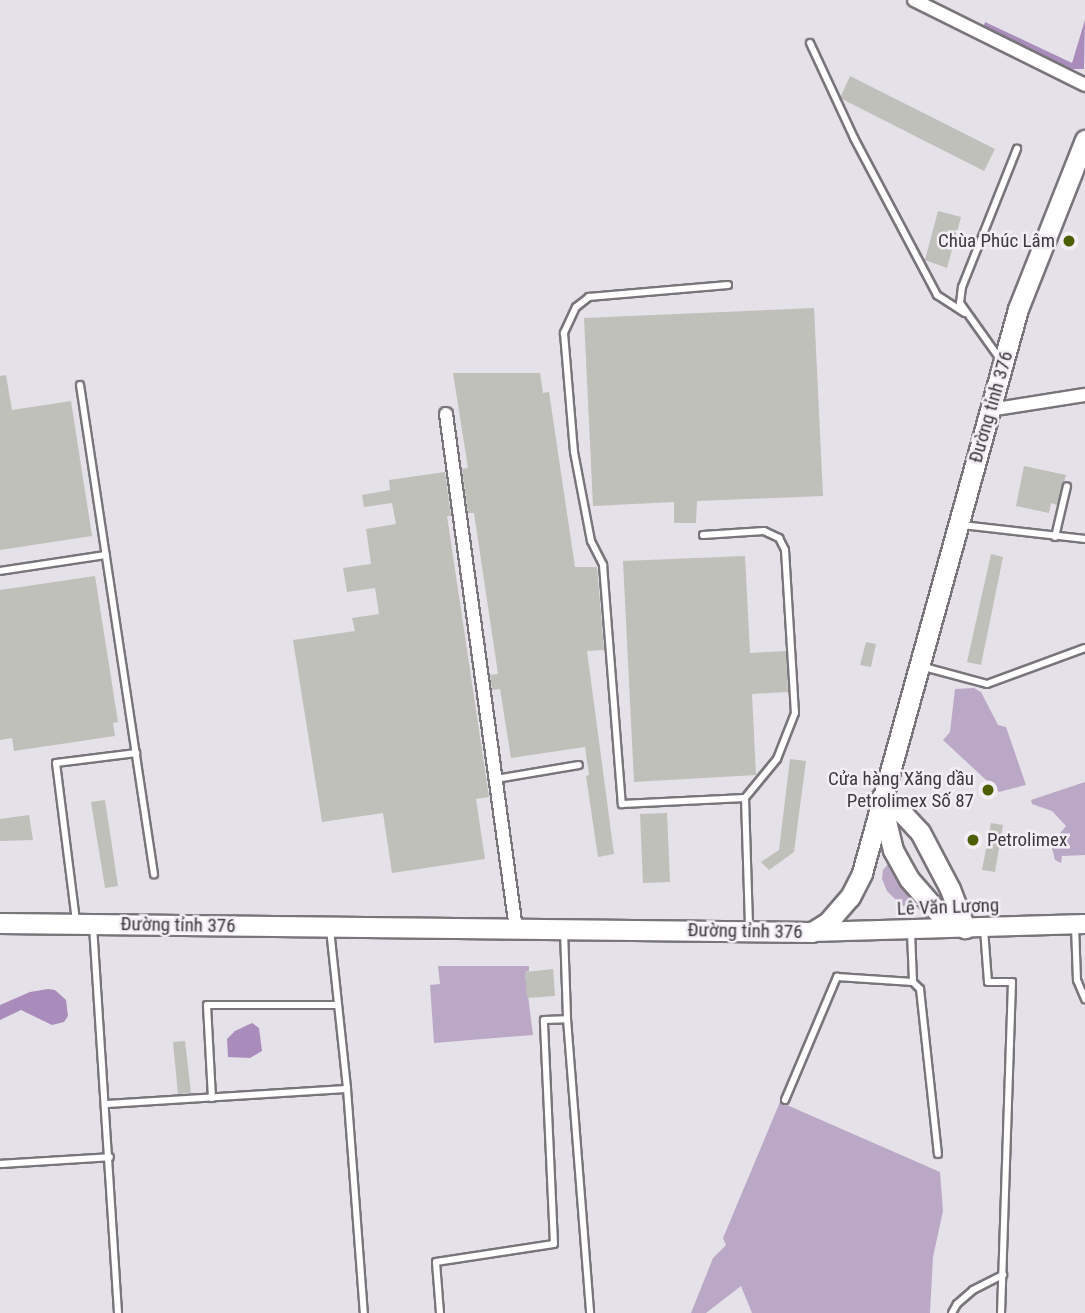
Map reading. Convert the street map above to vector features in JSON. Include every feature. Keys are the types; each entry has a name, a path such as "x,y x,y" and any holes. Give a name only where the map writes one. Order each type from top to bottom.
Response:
{"main road":[{"name":"Đường tỉnh 376","path":"0,923 812,932 828,922 856,886 1018,309 1085,141"},
{"path":"881,798 893,850 909,879 937,911 975,928"},
{"path":"881,798 904,814 920,832 950,889 975,928"},
{"name":"Lê Văn Lương","path":"812,932 1080,924"}],"street":[{"path":"914,0 1085,85"},
{"path":"990,410 1085,394"},
{"path":"446,414 516,929"}],"lane":[{"path":"810,43 854,138 937,295 965,313"},
{"path":"1003,363 960,303 962,287 1017,149"},
{"path":"728,285 589,297 576,307 564,333 574,452 591,541 603,565 622,804 745,798"},
{"path":"80,385 154,874"},
{"path":"1055,537 1067,486"},
{"path":"958,524 1085,540"},
{"path":"703,535 764,531 779,538 785,550 796,713 777,759 745,798 749,931"},
{"path":"0,571 106,555"},
{"path":"918,666 987,684 1085,648"},
{"path":"118,1313 106,1104 85,924 56,763 136,753"},
{"path":"496,779 579,765"},
{"path":"1080,924 1077,980 1085,999"},
{"path":"330,927 347,1089 364,1313"},
{"path":"975,928 988,982 1012,982 1001,1313"},
{"path":"564,929 566,1019 590,1313"},
{"path":"911,930 913,982"},
{"path":"785,1100 837,976 913,982 920,989 938,1154"},
{"path":"212,1098 207,1005 338,1005"},
{"path":"440,1313 436,1262 554,1244 544,1020 566,1019"},
{"path":"106,1104 347,1089"},
{"path":"0,1164 110,1157"},
{"path":"952,1313 957,1304 973,1290 1003,1275"}],"shaded area":[{"path":"1085,20 1084,69 1072,69 983,28 985,22 1072,63"},
{"path":"974,688 981,692 998,725 1006,727 1026,785 999,792 943,740 950,732 955,689"},
{"path":"1085,782 1085,855 1062,856 1061,863 1055,860 1051,844 1066,826 1052,811 1032,804 1031,800"},
{"path":"888,864 903,890 921,907 902,906 887,891 882,879 883,870"},
{"path":"438,966 529,966 529,971 525,972 533,1035 434,1043 430,985 440,984"},
{"path":"55,990 66,1000 68,1016 64,1022 52,1025 21,1010 0,1020 0,1005 30,992"},
{"path":"252,1023 259,1028 262,1051 250,1058 228,1057 227,1039 235,1031"},
{"path":"780,1102 940,1172 943,1211 933,1257 930,1313 752,1313 741,1286 706,1313 691,1313 713,1258 726,1245 723,1238"}],"building":[{"path":"850,76 995,149 984,171 842,99"},
{"path":"938,211 961,217 947,268 925,260"},
{"path":"814,308 823,496 697,501 696,523 674,523 674,502 593,506 584,318"},
{"path":"453,373 540,373 543,393 549,392 575,567 597,567 604,650 587,651 614,854 598,857 586,776 589,775 585,747 511,758 500,689 492,690 490,675 498,674 474,513 468,513 462,469 468,468"},
{"path":"6,375 12,410 71,401 92,536 0,550 0,376"},
{"path":"1024,466 1066,475 1057,505 1051,503 1049,513 1016,506"},
{"path":"445,472 451,516 447,516 489,797 476,799 485,859 392,873 383,813 322,822 293,640 355,631 352,618 379,614 375,588 347,592 343,568 371,564 366,529 396,524 392,503 364,507 362,495 390,490 389,480"},
{"path":"991,554 1003,557 981,665 967,662"},
{"path":"745,556 750,653 786,651 788,692 752,694 756,775 634,782 623,561"},
{"path":"95,576 118,722 113,723 115,736 14,751 12,738 0,740 0,590"},
{"path":"866,642 876,644 871,667 860,665"},
{"path":"790,759 806,761 794,852 769,870 761,862 779,850"},
{"path":"105,800 118,886 105,888 91,802"},
{"path":"667,813 670,882 643,883 640,814"},
{"path":"29,815 33,840 0,841 0,819"},
{"path":"991,823 1003,825 995,872 982,870"},
{"path":"553,969 555,996 527,998 525,972"},
{"path":"185,1041 191,1093 178,1094 173,1042"}],"place":[{"name":"Chùa Phúc Lâm","path":"1069,241"},
{"name":"Cửa hàng Xăng dầu Petrolimex Số 87","path":"988,790"},
{"name":"Petrolimex","path":"973,840"}]}
